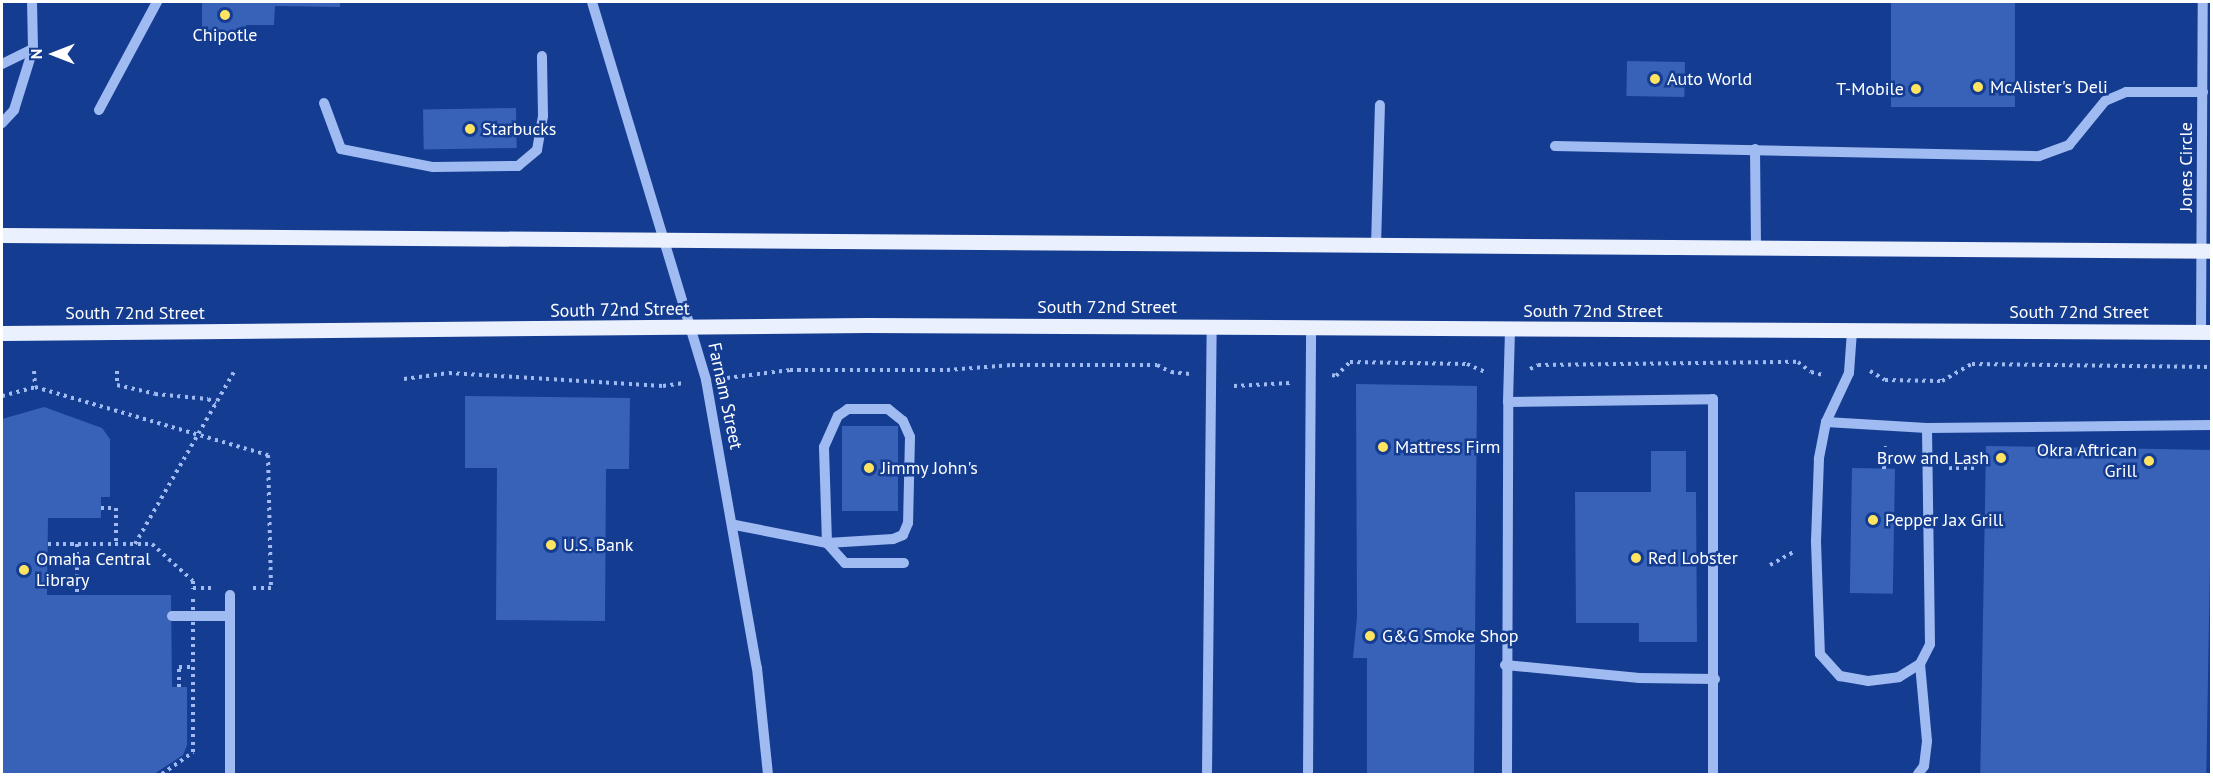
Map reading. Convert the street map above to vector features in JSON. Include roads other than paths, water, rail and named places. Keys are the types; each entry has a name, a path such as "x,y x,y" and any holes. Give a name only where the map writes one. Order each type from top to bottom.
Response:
{"main road":[{"path":"2,235 2207,251"},
{"name":"South 72nd Street","path":"2,333 694,329 867,324 1510,330 2206,332"}],"street":[{"path":"2,123 14,110 33,49 32,2"},
{"path":"99,110 157,2"},
{"name":"Farnam Street","path":"592,2 663,240 694,329 735,525 757,668 768,774"},
{"name":"Jones Circle","path":"2203,2 2206,332"},
{"path":"2,64 33,49"},
{"path":"324,102 341,149 433,167 518,166 537,150 543,116 542,56"},
{"path":"1555,146 1755,148 2039,156 2069,145 2105,101 2115,97 2126,93 2203,93"},
{"path":"1376,246 1380,105"},
{"path":"1755,148 1756,248"},
{"path":"1207,774 1212,327"},
{"path":"1308,774 1311,328"},
{"path":"1507,774 1505,665 1510,330"},
{"path":"1852,331 1849,373 1826,422 1820,459 1816,542 1820,654 1840,676 1868,681 1899,676 1920,664"},
{"path":"1508,402 1713,399 1715,679 1713,774"},
{"path":"735,525 827,543 893,539 903,535 908,523 910,437 903,421 888,409 848,409 838,416 824,447 827,543 845,563 904,563"},
{"path":"1826,422 1927,428 2211,425"},
{"path":"1918,774 1924,766 1927,741 1920,664 1930,644 1927,428"},
{"path":"230,595 230,774"},
{"path":"172,616 230,616"},
{"path":"1505,665 1639,678 1715,679"}],"place":[{"name":"Chipotle","path":"225,15"},
{"name":"Auto World","path":"1655,79"},
{"name":"McAlister's Deli","path":"1978,87"},
{"name":"T-Mobile","path":"1916,89"},
{"name":"Starbucks","path":"470,129"},
{"name":"Mattress Firm","path":"1383,447"},
{"name":"Brow and Lash","path":"2001,458"},
{"name":"Okra Aftrican Grill","path":"2149,461"},
{"name":"Jimmy John's","path":"869,468"},
{"name":"Pepper Jax Grill","path":"1873,520"},
{"name":"U.S. Bank","path":"551,545"},
{"name":"Red Lobster","path":"1636,558"},
{"name":"Omaha Central Library","path":"24,570"},
{"name":"G&G Smoke Shop","path":"1370,636"}]}
